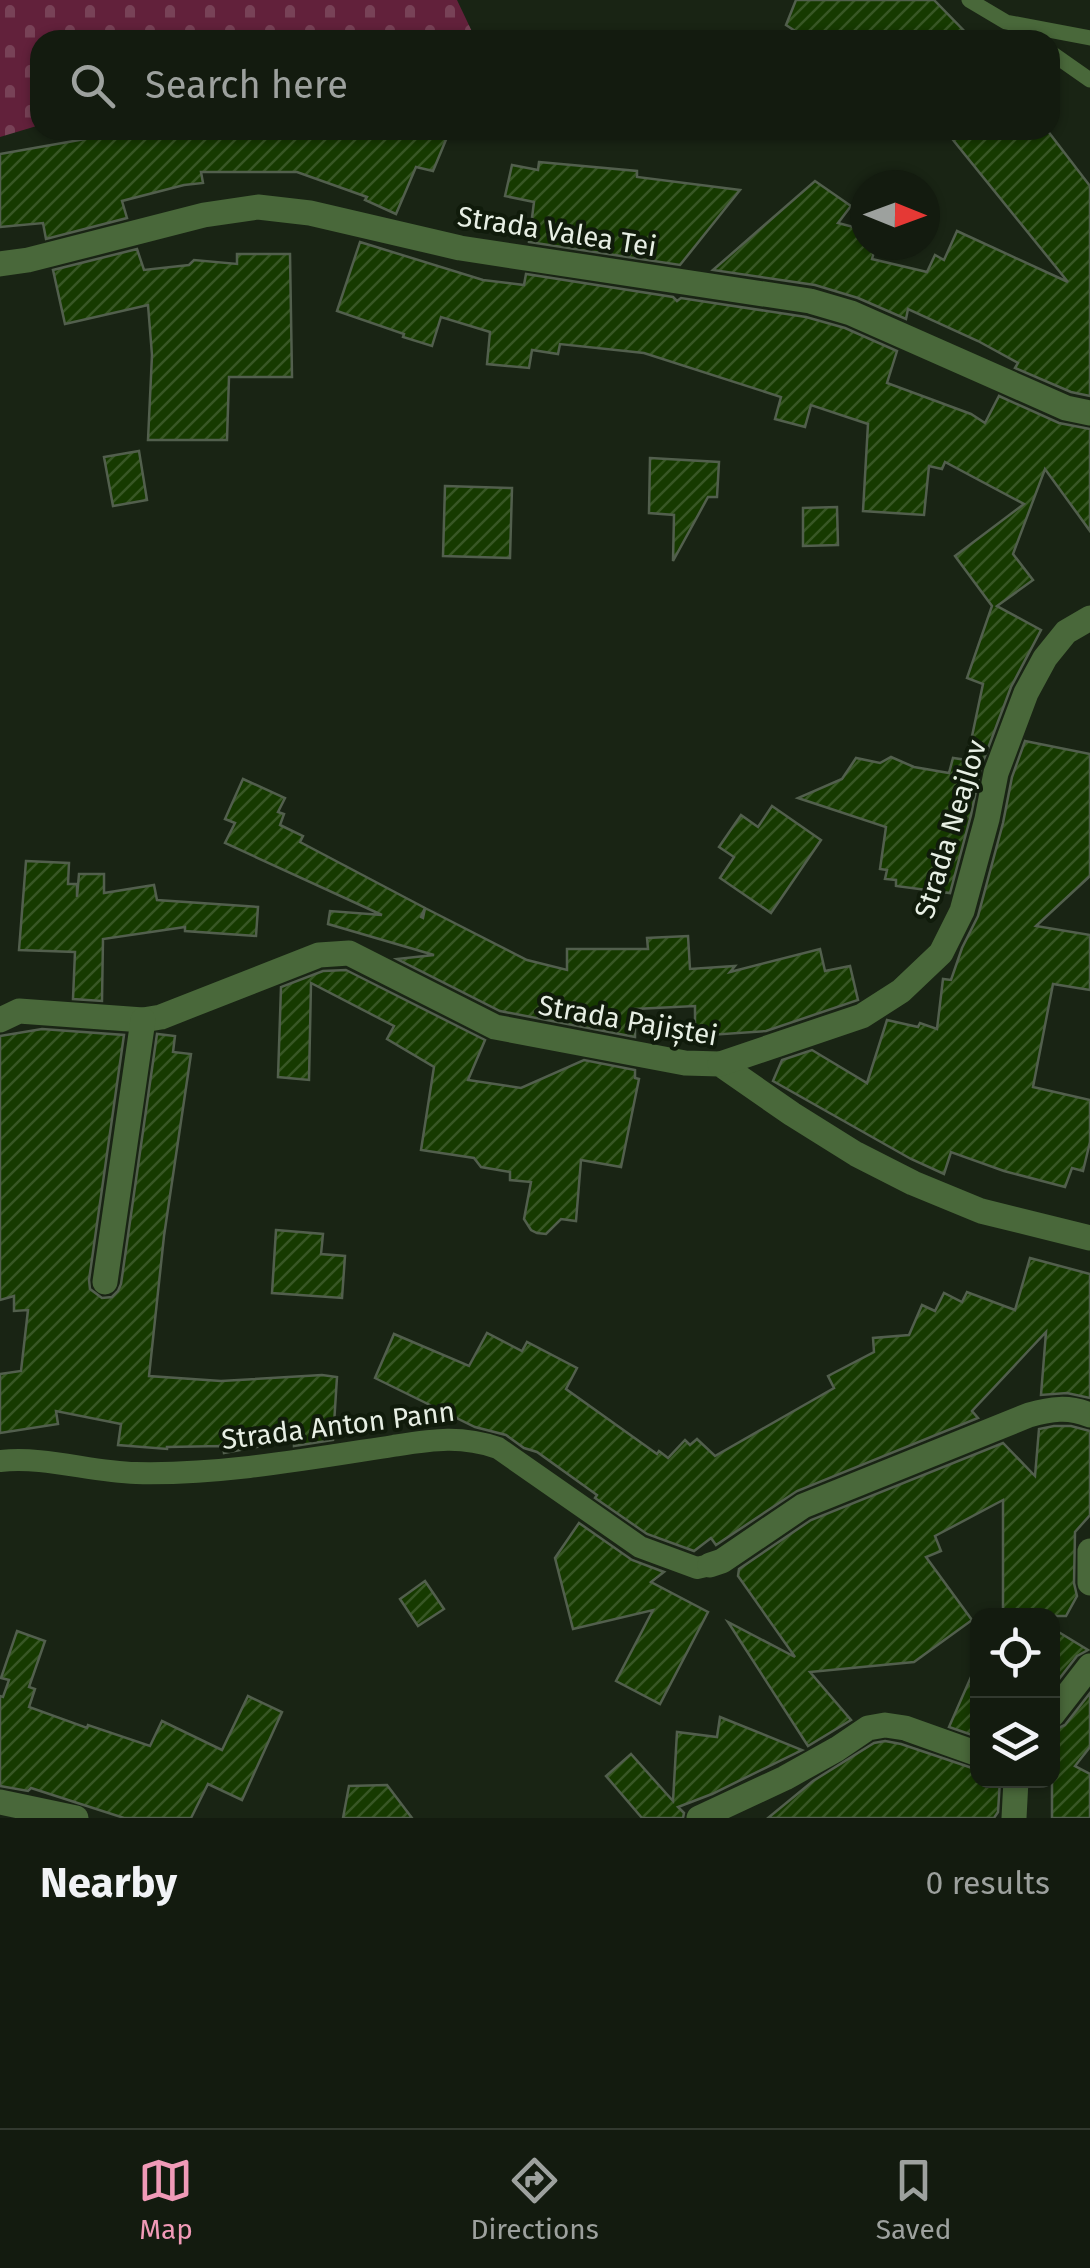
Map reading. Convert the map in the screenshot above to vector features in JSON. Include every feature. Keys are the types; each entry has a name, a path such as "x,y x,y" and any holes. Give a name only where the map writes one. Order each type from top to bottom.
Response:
{"street":[{"name":"Strada Valea Tei","path":"0,264 204,214 258,207 310,213 460,248 810,302 851,314 1066,408 1090,413"},
{"name":"Strada Neajlov","path":"720,1064 862,1016 900,991 941,953 962,911 996,774 1026,693 1045,658 1066,632 1090,618"},
{"name":"Strada Pajiștei","path":"6,1011 144,1020 320,956 348,953 495,1026 685,1063 720,1064 856,1154 913,1183 981,1211 1090,1238"},
{"path":"106,1282 144,1020"},
{"name":"Strada Anton Pann","path":"0,1461 37,1460 140,1473 211,1470 417,1442 472,1440 498,1448 640,1547 697,1568 722,1561 802,1506 1029,1414 1055,1408 1077,1409 1090,1415"},
{"path":"1090,1551 1090,1583"},
{"path":"1060,1705 1090,1666"},
{"path":"699,1818 785,1778 868,1728 905,1728 970,1751"},
{"path":"1014,1818 1016,1788"},
{"path":"0,1802 76,1818"}],"lane":[{"path":"968,0 1018,30"},
{"path":"1006,22 1048,30"},
{"path":"1060,32 1090,38"},
{"path":"1060,59 1090,80"}],"green space":[{"path":"0,0 457,0 471,30 30,30 30,128 0,137"}],"building":[{"path":"796,0 934,0 963,30 794,30 786,25"},
{"path":"79,140 446,140 433,171 416,167 396,214 365,200 367,197 297,172 201,172 203,183 122,201 127,218 46,239 43,223 0,227 0,154"},
{"path":"953,140 1055,140 1090,186 1090,396 1015,368 1018,363 908,309 906,319 815,285 713,270 815,181 850,205 838,223 850,226 850,260 876,260 927,272 933,260 944,260 957,231 1068,282"},
{"path":"539,162 637,171 637,177 740,190 680,265 529,242 534,202 505,196 512,165 538,170"},
{"path":"360,242 483,280 524,285 526,274 673,297 677,301 681,298 806,317 845,328 897,351 887,383 971,414 985,423 999,396 1059,423 1090,429 1090,531 1045,469 1013,554 1033,580 997,606 1041,630 1011,687 981,767 950,893 896,886 896,880 885,879 887,870 880,869 886,827 798,798 842,779 856,758 880,763 891,757 914,767 949,773 953,758 967,760 983,684 967,678 992,606 955,556 1024,504 945,462 942,469 929,466 924,515 863,511 868,424 811,405 805,427 775,419 781,397 644,353 560,344 558,354 532,350 529,368 487,364 490,332 441,317 432,346 337,311"},
{"path":"137,249 144,270 189,265 194,260 237,264 237,254 290,254 292,377 229,377 227,440 148,440 152,355 148,305 65,324 53,270"},
{"path":"139,451 147,500 113,506 104,457"},
{"path":"650,458 719,462 717,497 708,497 673,561 674,515 649,513"},
{"path":"445,486 512,488 510,558 443,556"},
{"path":"837,507 838,545 803,546 803,508"},
{"path":"1025,741 1090,754 1090,876 1036,926 1090,935 1090,990 1053,984 1033,1087 1090,1100 1090,1142 1083,1171 1072,1168 1065,1187 951,1152 944,1174 773,1081 782,1060 812,1050 867,1083 887,1020 937,1029 943,979 951,980 978,916 1012,777"},
{"path":"243,779 285,798 278,812 284,814 280,825 303,836 300,842 527,960 567,970 567,949 648,949 647,938 688,936 690,969 735,966 730,972 820,949 825,971 850,966 858,1000 766,1031 695,1036 695,1006 635,1009 635,1037 500,1011 397,959 434,955 328,924 330,911 382,915 225,843 235,823 225,819"},
{"path":"772,806 821,840 771,913 720,878 734,857 719,847 741,815 758,827"},
{"path":"26,861 69,863 68,884 77,884 77,897 79,874 104,874 104,893 154,885 157,900 258,907 256,936 185,931 185,927 103,939 102,1001 73,999 75,952 19,950"},
{"path":"346,970 485,1040 468,1080 521,1088 584,1060 635,1070 635,1078 639,1079 621,1167 581,1160 576,1221 561,1219 546,1234 537,1233 524,1219 531,1182 510,1180 510,1172 481,1167 474,1158 421,1150 434,1067 387,1039 394,1026 311,983 309,1080 278,1077 281,987 323,971"},
{"path":"42,1029 124,1035 89,1280 90,1289 102,1298 112,1297 121,1284 157,1034 175,1036 173,1052 191,1054 164,1236 149,1376 221,1381 337,1377 333,1440 294,1446 294,1440 224,1453 223,1446 167,1449 118,1445 121,1424 56,1411 58,1424 0,1433 0,1374 21,1371 28,1310 14,1311 14,1296 0,1300 0,1036"},
{"path":"276,1230 323,1234 321,1254 345,1256 342,1298 272,1293"},
{"path":"1030,1258 1090,1274 1090,1398 1067,1393 1041,1395 1046,1332 972,1411 978,1418 797,1491 716,1545 711,1538 694,1551 647,1534 537,1452 506,1435 475,1427 375,1378 394,1334 469,1366 487,1333 522,1351 527,1342 577,1368 566,1389 657,1454 659,1451 668,1458 685,1440 690,1445 697,1439 715,1456 834,1388 828,1376 874,1352 873,1338 909,1335 922,1305 935,1311 944,1293 962,1302 967,1292 1015,1310"},
{"path":"1071,1426 1090,1431 1090,1515 1075,1532 1077,1596 1066,1616 1060,1616 1060,1608 1003,1608 1003,1500 935,1536 941,1551 926,1557 970,1621 914,1662 810,1672 851,1720 808,1746 728,1622 795,1657 738,1576 739,1569 811,1520 1003,1443 1035,1476 1039,1429"},
{"path":"579,1523 632,1560 664,1572 651,1582 708,1612 660,1704 616,1681 653,1610 573,1629 555,1558"},
{"path":"425,1581 444,1609 418,1626 400,1599"},
{"path":"17,1631 45,1641 29,1687 35,1689 29,1707 87,1728 88,1725 150,1746 162,1721 222,1750 248,1696 282,1712 242,1800 208,1784 191,1818 124,1818 31,1788 28,1791 0,1786 0,1696 3,1697 9,1680 1,1678"},
{"path":"1060,1633 1088,1650 1077,1656 1060,1678"},
{"path":"970,1679 970,1734 949,1727"},
{"path":"1090,1693 1090,1747 1075,1766 1090,1774 1090,1818 1052,1818 1052,1788 1060,1788 1060,1727"},
{"path":"720,1717 802,1750 678,1807 683,1818 642,1818 606,1776 631,1754 673,1801 677,1732 717,1737"},
{"path":"874,1743 901,1744 970,1767 970,1788 1000,1788 998,1812 994,1818 768,1818 813,1781"},
{"path":"387,1785 412,1818 343,1818 349,1786"}]}
